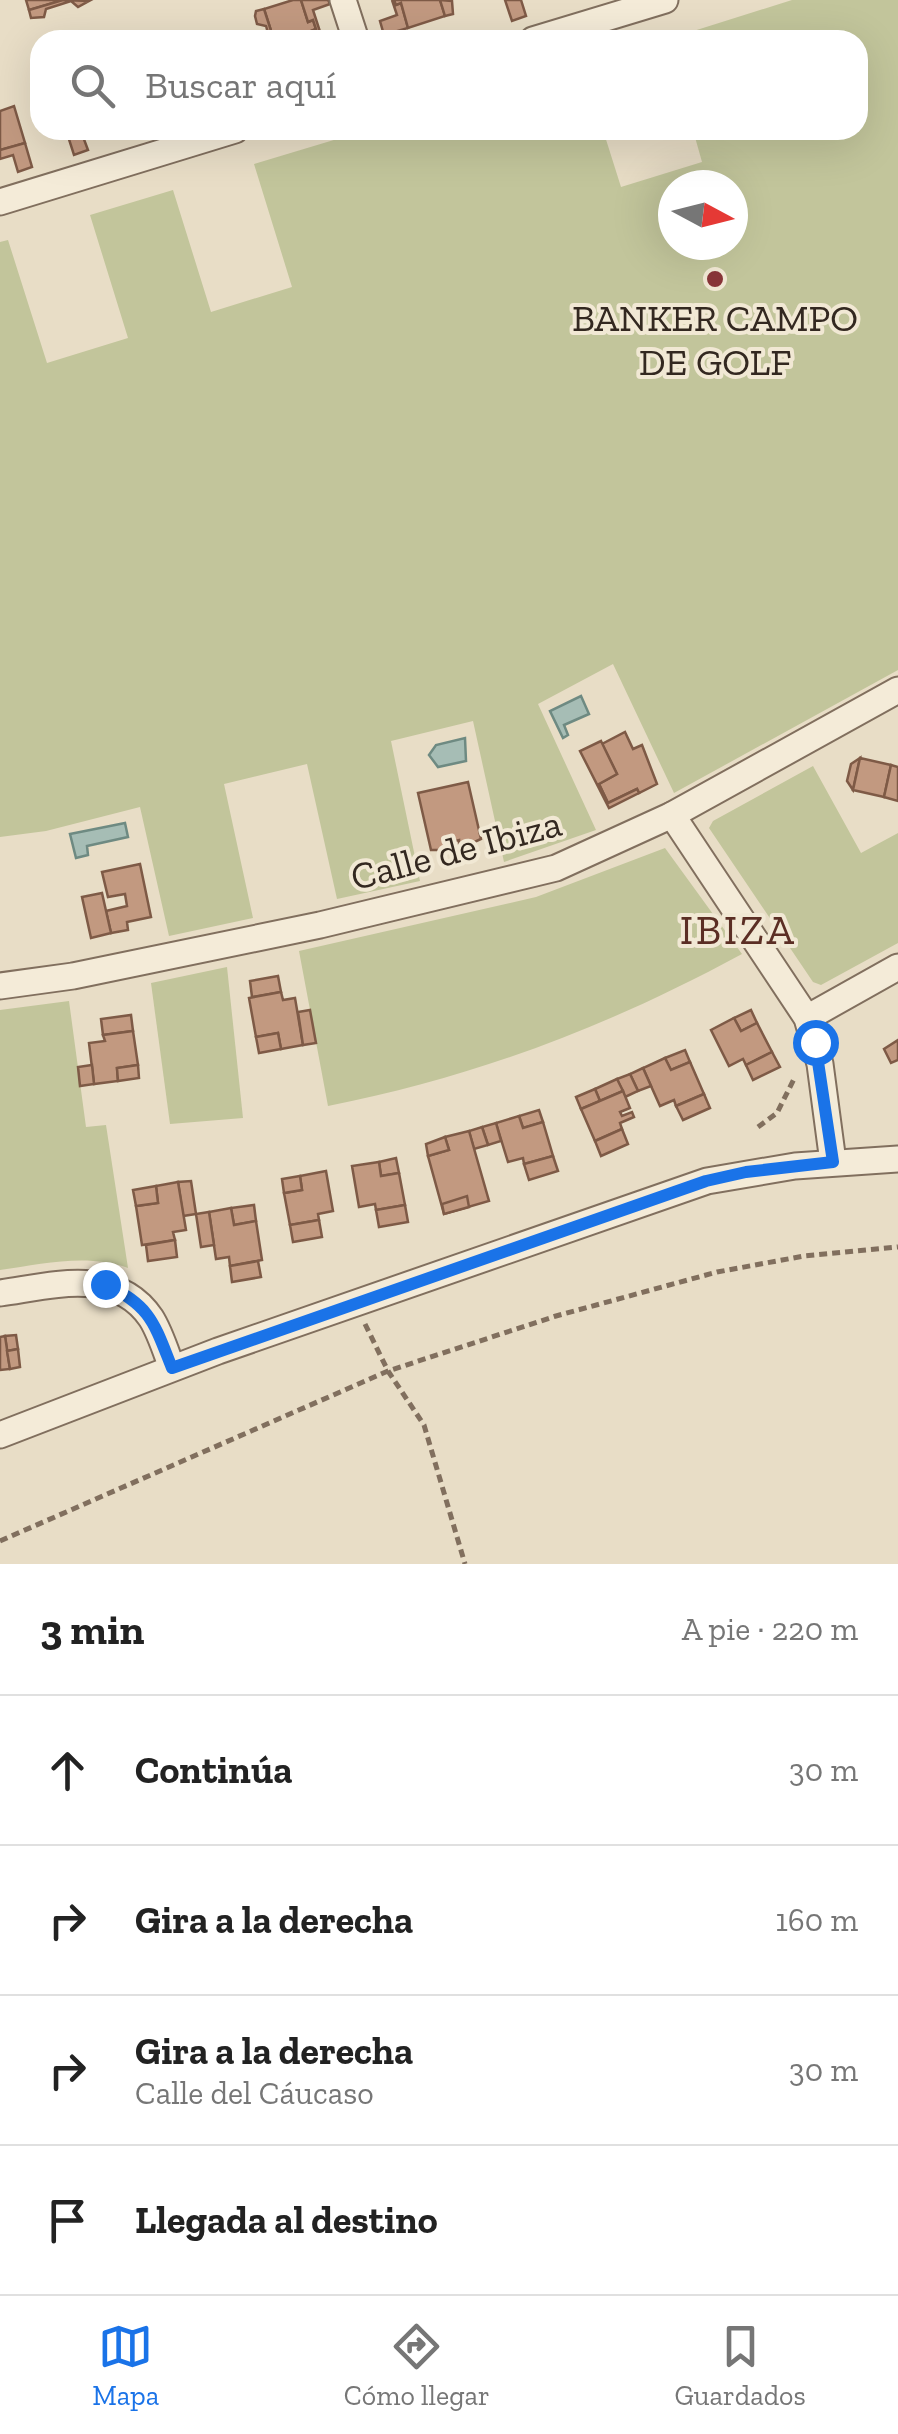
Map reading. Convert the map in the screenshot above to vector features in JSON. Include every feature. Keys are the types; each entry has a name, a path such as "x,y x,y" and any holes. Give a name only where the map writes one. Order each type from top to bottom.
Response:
{"street":[{"path":"344,0 353,30"},
{"path":"566,30 664,0"},
{"path":"0,202 202,140"},
{"name":"Calle de Ibiza","path":"0,986 73,976 320,925 556,868 672,814 898,690"},
{"path":"672,814 807,1018 820,1064 833,1162"},
{"path":"807,1018 898,967"},
{"path":"0,1435 356,1301 706,1181 833,1162 898,1159"},
{"path":"0,1293 88,1281 105,1284 135,1300 147,1313 172,1368"}],"path":[{"path":"0,1540 388,1371 556,1316 717,1272 804,1256 898,1247"},
{"path":"356,1301 388,1371 424,1426 465,1564"}],"green space":[{"path":"792,0 898,0 898,670 674,793 613,664 538,704 596,830 504,862 473,721 391,741 420,881 337,899 307,764 224,784 253,918 169,936 140,807 46,831 0,837 0,242 8,240 47,363 128,338 90,215 173,190 211,312 292,287 254,164 334,140 606,140 621,187 658,176 658,260 748,260 748,170 676,170 702,162 696,140 868,140 868,30 697,30"},
{"path":"813,766 861,853 898,833 898,943 821,985 813,982 709,828 713,821"},
{"path":"665,848 742,954 641,1004 541,1046 437,1080 328,1106 299,951 536,897"},
{"path":"227,967 243,1118 170,1124 151,983"},
{"path":"69,1001 86,1127 106,1125 128,1268 81,1260 0,1270 0,1010"}],"water":[{"path":"581,696 589,714 564,725 568,735 563,738 550,711"},
{"path":"465,738 466,761 438,767 429,755 436,745"},
{"path":"125,823 128,837 87,846 88,855 76,858 70,834"}],"building":[{"path":"26,0 63,0 29,10"},
{"path":"63,0 89,1 78,7 71,1 46,9 44,17 31,18 29,10"},
{"path":"301,0 308,22 313,20 316,29 271,30 264,9"},
{"path":"301,0 328,0 330,4 313,10 319,30 314,30 313,20 308,22"},
{"path":"392,0 396,5 401,3 408,28 383,30 380,21 397,15"},
{"path":"394,0 440,0 445,16 408,28 401,3 396,5"},
{"path":"440,0 452,1 453,14 445,16"},
{"path":"505,0 521,0 526,16 512,21"},
{"path":"264,9 271,30 257,24 256,11"},
{"path":"14,106 25,143 0,150 0,111"},
{"path":"69,140 84,140 88,150 74,155"},
{"path":"25,143 32,167 18,172 13,155 0,159 0,150"},
{"path":"625,732 633,749 642,745 657,784 608,803 599,784 617,774 602,744"},
{"path":"601,741 617,774 599,784 608,803 637,789 639,793 609,808 580,751"},
{"path":"860,758 853,790 847,781 851,764"},
{"path":"860,758 891,765 884,797 853,790"},
{"path":"891,765 898,767 898,801 884,797"},
{"path":"468,782 481,839 468,845 459,844 459,840 451,842 445,850 431,850 418,793"},
{"path":"140,864 151,917 127,922 128,930 111,933 106,911 127,906 125,894 108,897 102,872"},
{"path":"102,893 111,933 91,938 82,897"},
{"path":"278,976 281,992 252,997 250,981"},
{"path":"281,992 283,1000 295,998 303,1045 281,1049 278,1033 256,1037 249,998"},
{"path":"310,1010 316,1043 303,1045 298,1012"},
{"path":"751,1010 757,1023 741,1031 734,1018"},
{"path":"131,1015 133,1031 103,1035 101,1019"},
{"path":"734,1018 741,1031 757,1023 772,1052 746,1065 743,1059 729,1066 711,1030"},
{"path":"133,1031 138,1065 117,1068 118,1081 94,1084 89,1043 105,1041 103,1035"},
{"path":"278,1033 281,1049 259,1053 256,1037"},
{"path":"898,1040 898,1060 891,1063 884,1049"},
{"path":"685,1050 690,1062 671,1070 665,1058"},
{"path":"772,1052 780,1067 753,1080 746,1065"},
{"path":"665,1058 671,1070 690,1062 704,1094 676,1106 674,1100 660,1106 643,1068"},
{"path":"92,1065 94,1084 80,1086 78,1067"},
{"path":"138,1065 139,1078 118,1081 117,1068"},
{"path":"643,1068 651,1086 638,1091 630,1074"},
{"path":"630,1074 638,1091 625,1097 617,1079"},
{"path":"617,1079 623,1091 600,1101 595,1089"},
{"path":"595,1089 600,1101 581,1109 576,1097"},
{"path":"623,1091 630,1108 620,1112 622,1116 632,1112 634,1117 620,1123 622,1129 595,1141 581,1109"},
{"path":"704,1094 710,1108 683,1120 676,1106"},
{"path":"539,1110 543,1122 523,1128 519,1116"},
{"path":"519,1116 523,1128 543,1122 553,1156 524,1164 523,1158 508,1162 496,1123"},
{"path":"496,1123 501,1141 488,1145 482,1127"},
{"path":"482,1127 488,1145 474,1149 469,1131"},
{"path":"622,1129 628,1144 601,1156 595,1141"},
{"path":"469,1131 489,1201 444,1214 428,1156 449,1150 445,1137"},
{"path":"445,1137 449,1150 428,1156 426,1144"},
{"path":"553,1156 558,1171 529,1180 524,1164"},
{"path":"396,1158 399,1173 381,1176 379,1162"},
{"path":"379,1162 381,1176 399,1173 405,1205 376,1210 375,1204 359,1207 352,1166"},
{"path":"326,1171 333,1211 318,1214 319,1220 290,1225 284,1193 302,1190 300,1176"},
{"path":"300,1176 302,1190 284,1193 282,1179"},
{"path":"191,1181 196,1214 183,1216 178,1182"},
{"path":"178,1182 186,1230 173,1232 175,1240 142,1245 136,1206 158,1203 156,1186"},
{"path":"156,1186 158,1203 136,1206 133,1190"},
{"path":"467,1196 469,1207 444,1214 442,1204"},
{"path":"254,1205 256,1221 234,1225 231,1208"},
{"path":"405,1205 408,1222 379,1227 376,1210"},
{"path":"231,1208 234,1225 256,1221 262,1260 230,1266 229,1257 216,1259 209,1212"},
{"path":"209,1212 214,1245 201,1247 196,1214"},
{"path":"319,1220 322,1237 293,1242 290,1225"},
{"path":"175,1240 177,1257 148,1261 146,1245"},
{"path":"258,1261 261,1277 232,1282 230,1266"},
{"path":"16,1335 18,1349 7,1351 5,1336"},
{"path":"5,1336 10,1369 0,1370 0,1337"},
{"path":"18,1349 20,1367 10,1369 7,1351"}],"place":[{"name":"BANKER CAMPO DE GOLF","path":"715,279"}],"district":[{"name":"IBIZA","path":"738,929"}],"route":[{"path":"105,1284 135,1300 147,1313 172,1368 706,1181 833,1162 815,1042"}]}
